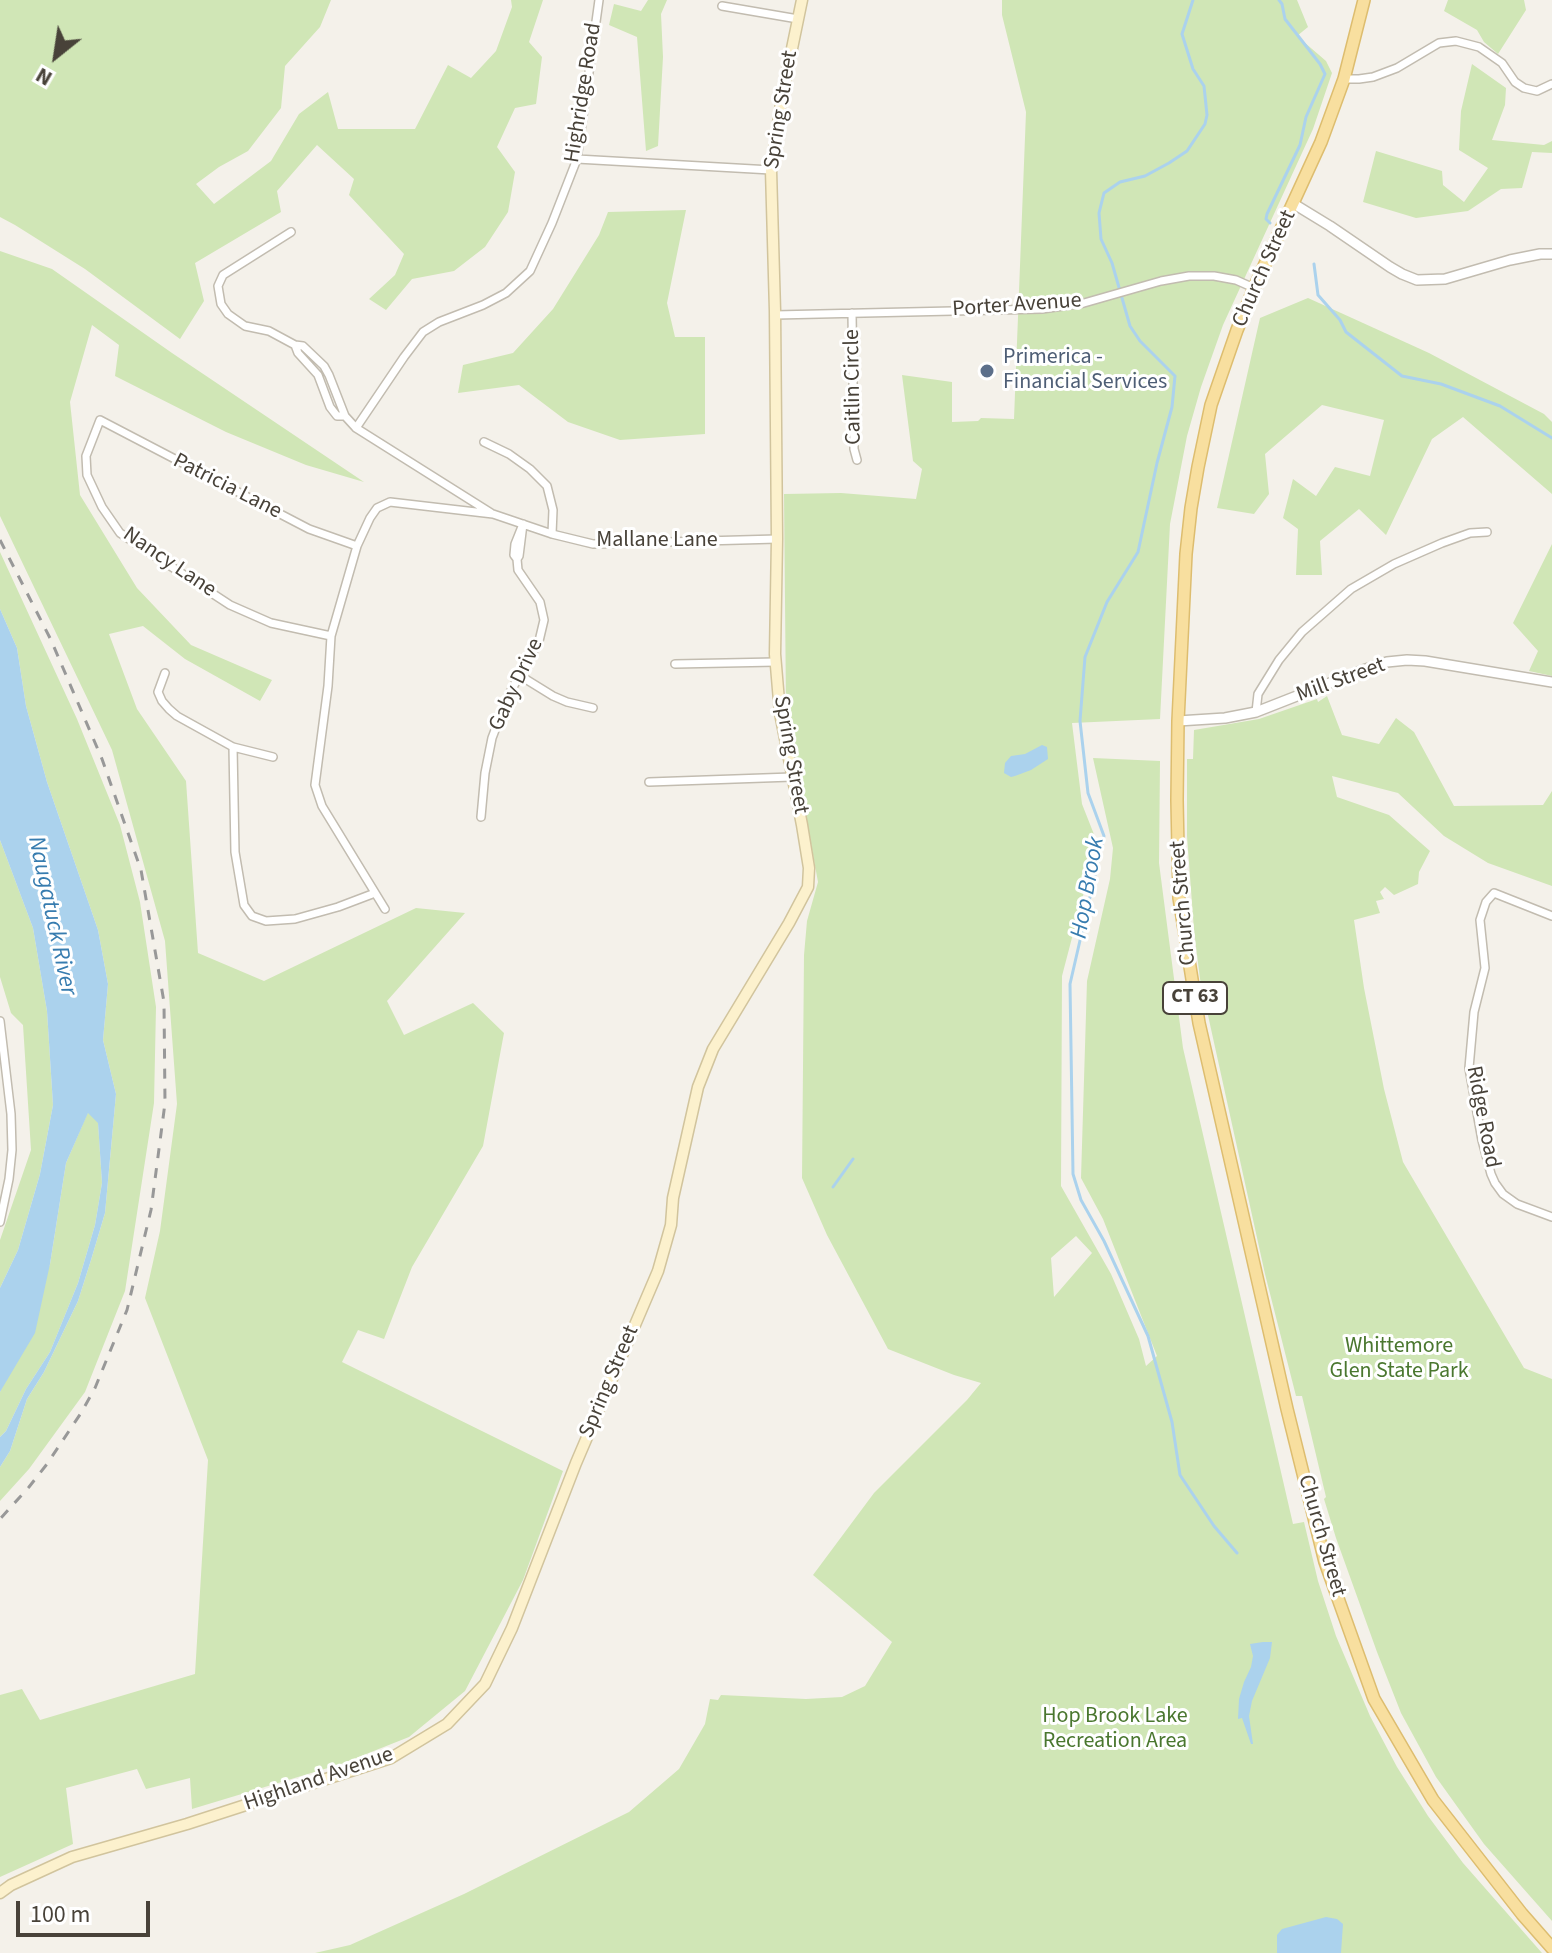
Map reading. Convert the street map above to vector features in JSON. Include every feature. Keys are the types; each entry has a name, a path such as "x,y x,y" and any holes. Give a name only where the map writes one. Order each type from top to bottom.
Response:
{"main road":[{"name":"Spring Street","path":"576,1463 658,1271 671,1225 673,1198 698,1087 713,1049 808,887 809,868 780,713 776,662 775,315 771,170 802,0"},
{"name":"Church Street","path":"1364,0 1344,79 1321,142 1254,288 1211,405 1191,508 1186,554 1178,721 1179,898 1199,1023 1325,1562 1374,1699 1433,1800 1552,1948"},
{"name":"Highland Avenue","path":"0,1893 72,1857 187,1824 391,1758 447,1724 485,1684 512,1628 576,1463"}],"street":[{"name":"Highridge Road","path":"356,428 423,332 506,293 530,271 577,159 599,0"},
{"path":"722,6 798,19"},
{"path":"1344,79 1373,77 1397,68 1439,43 1456,41 1479,47 1502,63 1515,82 1524,88 1537,91 1552,84"},
{"path":"577,159 771,170"},
{"path":"1294,204 1402,274 1417,280 1445,279 1510,260 1552,254"},
{"name":"Mallane Lane","path":"291,232 223,275 218,286 221,304 228,314 245,326 269,331 303,346 324,366 345,416 356,428 493,514"},
{"name":"Porter Avenue","path":"775,315 1042,309 1101,298 1178,277 1201,275 1236,280 1254,288"},
{"name":"Caitlin Circle","path":"852,313 854,449 857,460"},
{"name":"Patricia Lane","path":"100,420 309,529 357,546"},
{"name":"Nancy Lane","path":"100,420 86,456 87,475 102,507 120,533 230,605 271,623 331,636"},
{"path":"484,442 509,454 547,486 553,510 552,534"},
{"name":"Mallane Lane","path":"385,909 322,806 315,785 331,636 357,546 377,508 390,502 493,514 593,544 777,539"},
{"name":"Gaby Drive","path":"481,817 492,738 508,696 539,641 544,620 540,602 518,570 514,555 523,524"},
{"path":"1256,712 1258,694 1279,660 1302,632 1351,589 1394,564 1442,543 1470,533 1487,532"},
{"name":"Mill Street","path":"1178,721 1225,718 1256,712 1387,662 1407,660 1552,682"},
{"path":"675,664 776,662"},
{"path":"165,673 158,692 162,701 177,716 233,747 273,757"},
{"path":"519,675 553,696 593,708"},
{"path":"233,747 235,852 244,905 252,916 266,921 295,919 375,893"},
{"path":"649,782 792,777"},
{"name":"Ridge Road","path":"1552,916 1494,893 1486,902 1480,920 1485,968 1474,1012 1469,1068 1491,1174 1503,1194 1517,1204 1552,1217"},
{"path":"0,1021 12,1150 0,1222"}],"green space":[{"path":"0,0 331,0 320,27 285,66 281,108 248,151 196,184 214,204 271,161 299,114 328,92 338,129 415,129 448,65 471,78 496,51 512,7 511,0 543,0 529,42 542,57 536,104 515,108 497,147 515,172 508,212 485,247 454,271 412,279 386,310 369,299 395,275 404,254 349,195 354,179 317,145 277,191 281,212 195,263 204,301 180,339 85,269 0,217"},
{"path":"648,0 667,0 661,14 663,57 658,146 646,151 637,37 609,25 614,4 641,11"},
{"name":"Hop Brook Lake Recreation Area","path":"1002,0 1297,0 1308,27 1297,36 1326,61 1332,73 1313,129 1223,325 1187,436 1170,524 1160,719 1072,723 1082,804 1097,842 1062,976 1061,1186 1111,1274 1139,1339 1146,1366 1157,1356 1103,1219 1081,1178 1087,981 1110,879 1113,848 1093,758 1160,761 1159,863 1183,1048 1293,1524 1304,1522 1318,1581 1336,1636 1370,1716 1397,1767 1463,1863 1542,1953 315,1953 350,1945 464,1894 629,1812 679,1769 705,1724 710,1699 718,1700 721,1695 806,1699 842,1697 865,1686 892,1642 813,1575 874,1493 981,1383 888,1349 827,1235 802,1178 804,955 807,921 818,882 786,707 784,494 841,493 916,499 922,469 913,461 902,375 952,382 952,422 978,421 981,418 1014,419 1026,112 1002,15","holes":["1076,1236 1092,1253 1054,1297 1051,1258"]},
{"path":"1448,0 1524,0 1526,10 1498,54 1484,42 1477,30 1444,11"},
{"path":"1472,64 1506,88 1505,105 1492,140 1544,145 1552,141 1552,153 1532,152 1522,188 1501,189 1468,211 1416,218 1363,202 1376,151 1442,171 1443,185 1464,202 1488,168 1459,150 1461,111"},
{"path":"686,210 667,303 675,337 705,337 705,434 620,440 568,422 519,385 458,393 463,365 513,353 553,309 599,235 608,212"},
{"path":"0,251 52,269 364,482 306,465 226,432 115,376 119,345 92,325 70,402 80,495 137,588 191,645 272,680 260,701 185,659 143,626 109,634 137,709 186,781 198,953 264,981 416,908 465,913 387,1001 404,1035 473,1003 504,1033 483,1146 412,1267 384,1339 358,1330 342,1362 563,1471 523,1580 465,1691 409,1737 341,1764 192,1809 190,1778 146,1789 137,1769 66,1788 73,1844 0,1877 0,1695 22,1689 40,1720 195,1674 208,1460 145,1298 160,1231 177,1104 165,941 112,750 0,516"},
{"path":"1308,298 1429,353 1544,414 1552,422 1552,494 1463,417 1432,439 1386,535 1359,509 1320,541 1322,575 1296,575 1298,529 1283,518 1293,479 1316,496 1335,467 1370,476 1384,420 1322,405 1265,454 1269,494 1254,514 1217,508 1260,318"},
{"path":"1552,544 1552,676 1529,671 1538,651 1513,623"},
{"path":"0,552 77,719 120,825 140,902 156,1007 154,1103 125,1291 85,1392 29,1469 0,1501 0,1467 10,1451 27,1399 44,1372 78,1301 105,1213 116,1094 103,1040 108,984 98,930 47,782 26,706 17,648 0,609"},
{"name":"Whittemore Glen State Park","path":"1327,696 1342,735 1379,744 1396,718 1414,732 1454,806 1543,805 1552,791 1552,886 1488,863 1444,836 1398,793 1332,776 1337,797 1389,815 1430,851 1419,872 1418,884 1394,895 1385,887 1380,892 1384,899 1376,901 1380,913 1354,920 1384,1089 1403,1162 1524,1368 1552,1379 1552,1921 1484,1844 1436,1777 1401,1713 1377,1652 1324,1499 1302,1396 1296,1396 1265,1274 1200,979 1187,836 1187,759 1193,759 1194,730 1259,719 1317,699 1318,702"},
{"path":"0,840 33,928 47,1011 53,1105 40,1174 18,1250 0,1288 0,1240 31,1150 23,1025 11,1013 0,977"},
{"path":"88,1112 98,1122 102,1183 95,1225 78,1283 50,1352 0,1437 0,1392 50,1264 66,1163"}],"water":[{"name":"Naugatuck River","path":"0,609 17,648 26,706 47,782 98,930 108,984 103,1040 116,1094 105,1213 91,1260 78,1301 44,1372 27,1399 10,1451 0,1467 0,1437 50,1352 78,1283 95,1225 102,1183 98,1123 88,1113 66,1163 35,1333 0,1392 0,1288 18,1250 40,1174 53,1105 47,1011 33,928 0,840"},
{"path":"1042,745 1047,747 1048,759 1015,776 1004,773 1005,763 1011,756 1025,754"},
{"path":"1272,1642 1270,1658 1252,1701 1249,1716 1251,1744 1242,1718 1238,1719 1239,1699 1251,1667 1253,1656 1250,1644"},
{"path":"1326,1917 1343,1924 1341,1953 1277,1953 1277,1935 1282,1929"}],"waterway":[{"name":"Hop Brook","path":"1193,0 1182,34 1193,69 1204,86 1205,124 1187,151 1145,176 1120,182 1104,193 1099,213 1101,239 1112,263 1130,326 1140,341 1175,376 1172,407 1138,552 1107,602 1085,657 1080,721 1088,793 1104,836 1070,984 1073,1174 1081,1200 1104,1241 1148,1336 1172,1422 1180,1475 1214,1526 1237,1553"},
{"path":"1270,223 1266,219 1267,214 1300,145 1306,117 1325,74 1285,19 1279,0"},
{"path":"1314,264 1318,295 1340,320 1346,332 1402,376 1441,384 1500,406 1552,438"},
{"path":"833,1187 853,1159"}],"railway":[{"path":"0,540 51,640 102,759 141,870 164,1002 165,1103 151,1210 127,1310 95,1388 81,1413 47,1464 0,1519"}],"place":[{"name":"Primerica - Financial Services","path":"987,371"}]}
